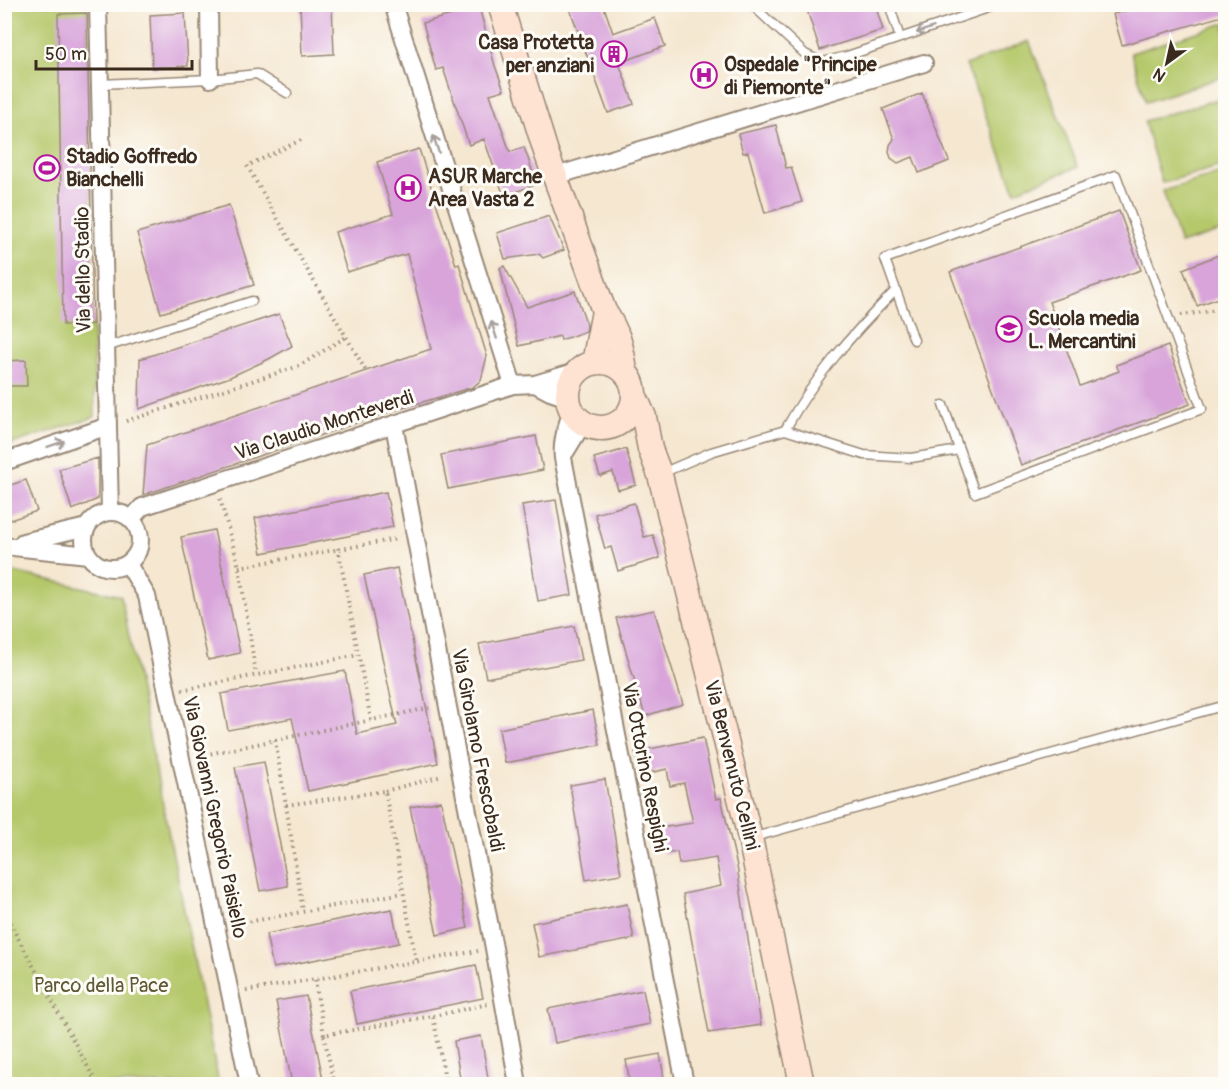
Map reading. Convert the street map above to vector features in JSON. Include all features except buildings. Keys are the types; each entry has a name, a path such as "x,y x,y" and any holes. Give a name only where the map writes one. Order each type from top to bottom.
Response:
{"street":[{"name":"Via dello Stadio","path":"98,4 110,512"},
{"path":"209,4 210,79"},
{"path":"393,4 513,386"},
{"path":"500,4 556,176 604,311 616,329 622,347 625,372 634,388 633,406 622,421 603,428 592,427 574,410 569,388 586,367 604,311"},
{"path":"556,176 924,63"},
{"path":"586,367 605,362 616,365 625,372"},
{"name":"Via Claudio Monteverdi","path":"131,519 142,507 513,386 535,384 586,367"},
{"name":"Via Claudio Monteverdi","path":"535,384 574,410"},
{"name":"Via Benvenuto Cellini","path":"634,397 644,417 650,449 660,475 750,838 802,1084"},
{"name":"Via Ottorino Respighi","path":"574,410 565,434 563,458 685,1084"},
{"name":"Via Benvenuto Cellini","path":"622,421 650,449"},
{"name":"Via Girolamo Frescobaldi","path":"394,425 518,1084"},
{"path":"4,462 108,426"},
{"path":"118,512 131,519 136,526 140,542 134,558 128,564 111,568 94,562 88,555 84,542 87,527 92,519 101,514 118,512"},
{"path":"8,545 87,527"},
{"path":"8,545 88,555"},
{"name":"Via Giovanni Gregorio Paisiello","path":"128,564 147,596 249,1084"}],"lane":[{"path":"751,4 805,54 822,62 1000,4"},
{"path":"889,4 900,38"},
{"path":"100,84 210,79 257,74 287,93"},
{"path":"914,340 885,259 1116,175 1202,409 975,493 943,405"},
{"path":"785,430 802,399 852,334 896,290"},
{"path":"106,346 252,302"},
{"path":"660,475 711,452 785,430 864,455 911,458 959,450"},
{"path":"750,838 1226,705"}],"path":[{"path":"301,140 247,166 366,371"},
{"path":"1168,317 1226,309"},
{"path":"108,426 299,366 346,337"},
{"path":"216,483 239,567 256,674"},
{"path":"239,567 416,536"},
{"path":"338,548 371,720"},
{"path":"167,693 358,655"},
{"path":"182,760 448,704"},
{"path":"274,740 303,911"},
{"path":"286,805 385,791 460,771"},
{"path":"385,791 416,962"},
{"path":"216,928 403,893"},
{"path":"4,912 97,1084"},
{"path":"230,994 494,948"},
{"path":"315,979 334,1084"},
{"path":"324,1035 503,1001"},
{"path":"433,1016 446,1084"}],"green space":[{"name":"Stadio Goffredo Bianchelli","path":"4,5 87,5 95,417 5,446"},
{"path":"1225,23 1225,76 1146,102 1131,53"},
{"path":"1029,41 1078,167 1015,191 966,65"},
{"path":"1225,97 1225,165 1162,183 1144,121"},
{"path":"1225,172 1225,230 1180,244 1163,191"},
{"name":"Parco della Pace","path":"5,570 121,596 219,1084 5,1084"}],"place":[{"name":"Casa Protetta per anziani","path":"614,54"},
{"name":"Ospedale \"Principe di Piemonte\"","path":"704,75"},
{"name":"Stadio Goffredo Bianchelli","path":"47,168"},
{"name":"ASUR Marche Area Vasta 2","path":"408,188"},
{"name":"Scuola media L. Mercantini","path":"1009,329"}]}
